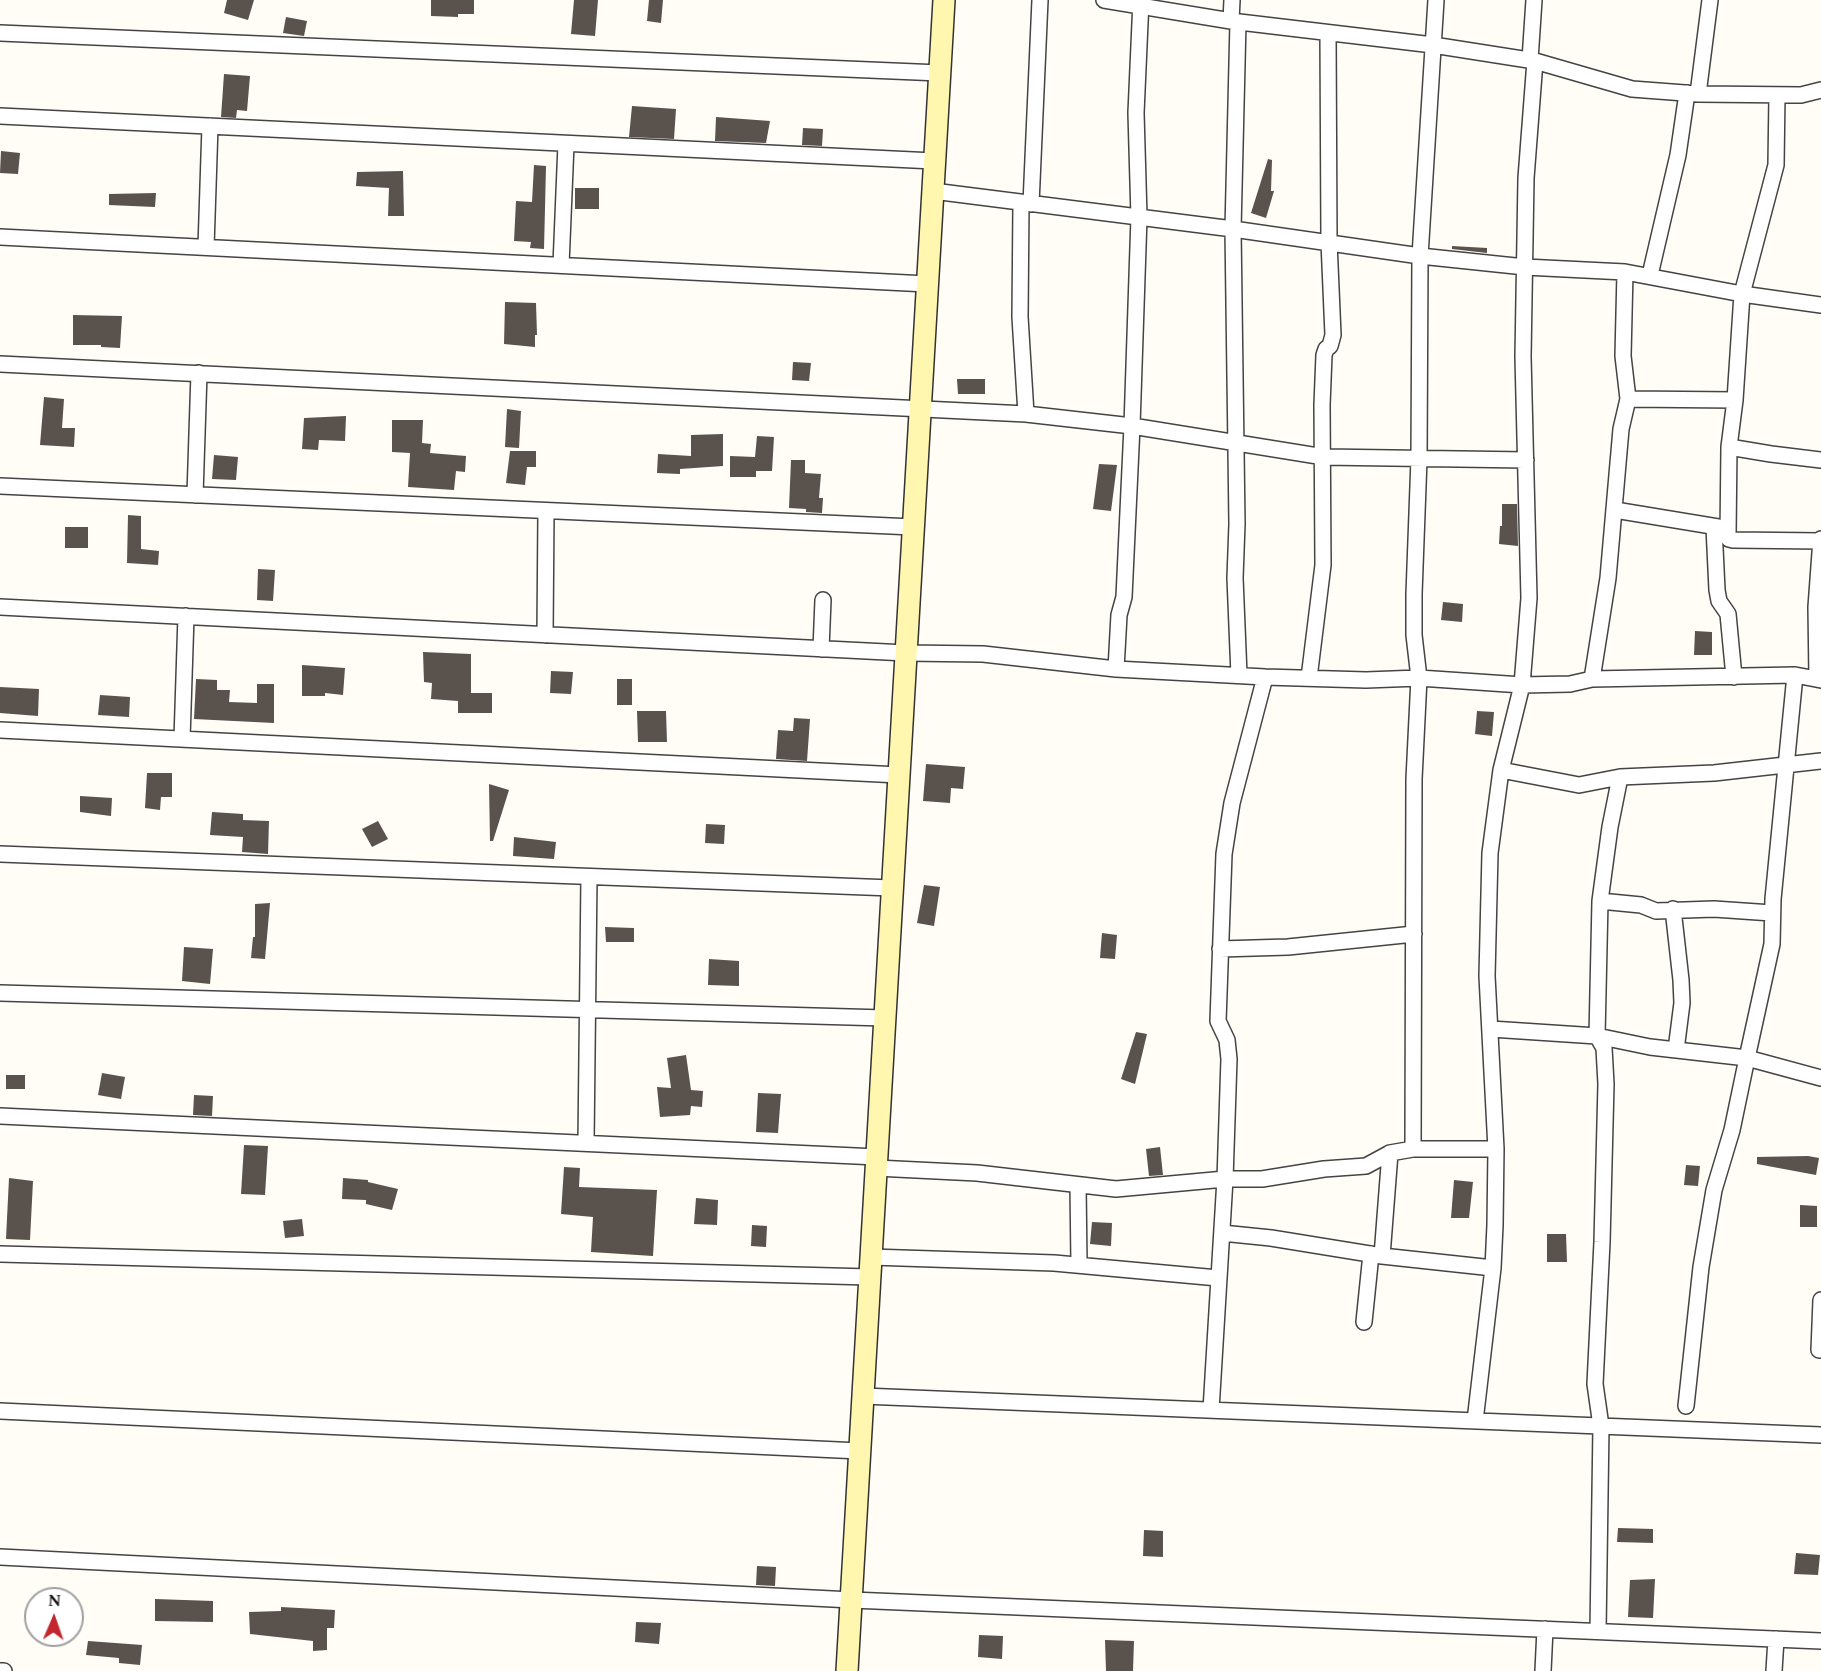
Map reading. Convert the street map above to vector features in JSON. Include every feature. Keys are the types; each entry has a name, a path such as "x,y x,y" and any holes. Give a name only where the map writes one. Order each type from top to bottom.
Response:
{"street":[{"path":"848,1671 944,0"},
{"path":"1026,414 1020,317 1040,0"},
{"path":"1104,0 1142,4 1235,22 1433,45 1532,60 1632,89 1693,94 1777,95 1801,95 1821,90"},
{"path":"1232,0 1235,22 1233,229 1238,524 1235,578 1239,675"},
{"path":"1413,1149 1414,779 1419,678 1414,634 1419,459 1420,256 1436,0"},
{"path":"1475,1421 1493,1268 1496,1149 1487,976 1490,852 1501,770 1522,685 1529,598 1523,357 1526,178 1534,0"},
{"path":"1650,275 1693,94 1710,0"},
{"path":"1116,669 1119,615 1124,597 1132,426 1139,217 1136,113 1142,4"},
{"path":"0,33 939,73"},
{"path":"1309,678 1323,565 1324,355 1333,335 1329,242 1328,33"},
{"path":"1734,677 1728,615 1719,601 1717,590 1721,528 1735,400 1742,294 1776,165 1777,95"},
{"path":"1801,95 1821,102"},
{"path":"0,116 934,162"},
{"path":"206,247 210,126"},
{"path":"561,265 566,144"},
{"path":"933,191 1233,229 1420,256 1525,267 1650,275 1742,294 1821,305"},
{"path":"0,237 927,284"},
{"path":"1592,679 1606,593 1621,429 1628,399 1623,356 1625,272"},
{"path":"0,364 1026,414 1132,426 1324,457 1526,460"},
{"path":"195,495 199,373"},
{"path":"1628,399 1735,400"},
{"path":"1729,447 1821,460"},
{"path":"0,486 913,527"},
{"path":"0,607 821,649 983,654 1116,669 1265,677 1366,680 1419,678 1522,685 1570,684 1592,679 1795,675 1819,680 1815,645 1821,540 1733,540 1729,539 1721,528 1615,510"},
{"path":"545,635 546,511"},
{"path":"821,649 823,600"},
{"path":"182,739 186,616"},
{"path":"1686,1406 1701,1267 1714,1190 1732,1130 1772,944 1772,913 1795,675"},
{"path":"1211,1410 1225,1179 1229,1059 1227,1040 1218,1021 1225,841 1242,761 1265,677"},
{"path":"0,730 899,776"},
{"path":"1501,770 1579,785 1620,777 1714,773 1821,761"},
{"path":"1598,1631 1601,1426 1595,1384 1606,1084 1606,1055 1597,1036 1600,901 1610,827 1620,777"},
{"path":"0,854 892,888"},
{"path":"586,1143 590,877"},
{"path":"1600,901 1641,905 1656,911 1714,909 1772,913"},
{"path":"1673,909 1682,980 1682,1003 1676,1050"},
{"path":"1220,949 1288,947 1414,934"},
{"path":"0,993 885,1018"},
{"path":"1491,1029 1597,1036 1650,1047 1747,1058 1821,1078"},
{"path":"0,1116 586,1143 877,1162 1116,1188 1225,1179 1262,1179 1324,1169 1366,1166 1390,1153 1413,1149 1496,1149"},
{"path":"1364,1322 1377,1255 1390,1153"},
{"path":"1078,1185 1078,1264"},
{"path":"1222,1233 1271,1238 1377,1255 1493,1268"},
{"path":"0,1254 871,1267 1078,1264 1149,1273 1218,1278"},
{"path":"1819,1350 1821,1300"},
{"path":"863,1396 1821,1435"},
{"path":"0,1411 860,1451"},
{"path":"0,1557 852,1600 1821,1641"},
{"path":"1543,1671 1545,1629"},
{"path":"1774,1671 1776,1639"}],"building":[{"path":"227,0 254,0 248,20 224,13"},
{"path":"431,0 474,0 474,14 458,14 458,17 431,16"},
{"path":"574,0 598,0 595,36 571,34"},
{"path":"649,0 663,0 661,23 647,21"},
{"path":"286,17 307,21 304,36 283,33"},
{"path":"224,74 250,76 247,111 237,110 236,118 221,117"},
{"path":"632,106 676,109 674,139 629,137"},
{"path":"716,117 770,121 766,143 715,141"},
{"path":"803,128 823,129 822,146 802,145"},
{"path":"1,151 20,153 18,174 0,173"},
{"path":"1268,159 1272,160 1271,191 1274,191 1266,218 1251,213"},
{"path":"534,165 546,166 544,249 530,248 531,242 514,241 516,201 532,202"},
{"path":"403,171 404,216 388,216 389,188 356,186 357,172"},
{"path":"575,188 599,188 599,209 575,209"},
{"path":"156,193 155,207 109,205 109,194"},
{"path":"1452,246 1487,248 1487,253 1452,249"},
{"path":"505,302 536,303 535,347 504,344"},
{"path":"73,315 122,316 120,348 73,345"},
{"path":"793,362 811,363 809,381 792,380"},
{"path":"957,379 985,379 985,394 958,394"},
{"path":"44,397 64,399 62,428 75,428 74,447 40,445"},
{"path":"507,409 521,411 519,448 505,447"},
{"path":"346,416 345,441 319,440 318,450 302,449 304,418"},
{"path":"392,420 423,420 422,443 431,444 430,453 466,456 465,472 456,471 454,490 408,487 410,453 392,452"},
{"path":"723,434 723,466 680,469 680,474 657,473 658,454 691,456 691,435"},
{"path":"757,436 774,437 772,471 756,471 756,477 730,477 730,456 755,457"},
{"path":"510,451 536,451 536,467 527,467 525,485 506,483"},
{"path":"214,455 238,457 236,480 212,479"},
{"path":"791,460 805,460 805,473 821,474 819,498 823,498 822,513 789,508"},
{"path":"1099,464 1117,465 1111,511 1093,509"},
{"path":"1502,504 1517,504 1518,546 1499,544"},
{"path":"128,515 141,516 141,549 159,551 158,565 127,563"},
{"path":"65,527 88,527 88,548 65,548"},
{"path":"258,569 275,570 273,601 257,600"},
{"path":"1443,602 1463,604 1462,622 1441,620"},
{"path":"1695,631 1712,632 1712,655 1694,655"},
{"path":"423,652 471,654 471,693 492,693 492,713 458,713 458,701 431,699 432,683 424,682"},
{"path":"302,665 345,668 343,695 325,693 325,696 302,696"},
{"path":"551,671 573,672 571,694 550,693"},
{"path":"196,679 217,680 217,690 230,690 229,702 257,703 257,684 274,684 274,723 194,719"},
{"path":"617,679 632,679 632,705 617,705"},
{"path":"0,687 39,689 38,716 0,713"},
{"path":"100,695 130,697 129,717 98,715"},
{"path":"637,711 666,711 667,742 638,742"},
{"path":"1477,711 1494,712 1492,736 1475,734"},
{"path":"794,718 810,719 807,761 776,759 778,730 793,731"},
{"path":"926,764 965,767 963,789 951,788 950,803 923,801"},
{"path":"147,773 172,773 172,797 161,797 160,810 145,808"},
{"path":"489,784 509,790 493,841 490,841"},
{"path":"80,796 112,798 111,816 80,812"},
{"path":"212,812 243,814 243,820 269,821 268,854 242,852 243,837 210,835"},
{"path":"378,821 388,839 372,847 362,829"},
{"path":"706,824 725,825 724,844 705,843"},
{"path":"514,837 556,842 554,859 513,856"},
{"path":"924,885 940,887 934,926 917,923"},
{"path":"270,903 265,959 251,958 253,937 255,937 255,904"},
{"path":"605,927 634,928 634,942 606,942"},
{"path":"1102,933 1117,935 1115,959 1100,958"},
{"path":"184,947 213,949 210,984 182,981"},
{"path":"709,959 739,961 739,986 708,985"},
{"path":"1136,1032 1147,1034 1135,1084 1121,1079"},
{"path":"686,1055 691,1090 703,1091 702,1107 691,1106 690,1115 660,1117 657,1087 671,1088 667,1058"},
{"path":"102,1073 125,1077 121,1099 98,1095"},
{"path":"6,1075 25,1075 25,1089 6,1089"},
{"path":"758,1093 781,1094 778,1133 756,1132"},
{"path":"194,1095 213,1096 212,1116 193,1115"},
{"path":"244,1145 268,1146 265,1195 241,1194"},
{"path":"1160,1147 1163,1175 1149,1176 1146,1149"},
{"path":"1808,1156 1819,1158 1816,1175 1757,1164 1757,1157"},
{"path":"1686,1165 1700,1166 1698,1186 1684,1185"},
{"path":"564,1167 580,1168 579,1187 657,1190 653,1256 591,1252 593,1217 561,1214"},
{"path":"9,1178 33,1181 30,1240 6,1239"},
{"path":"343,1178 368,1180 368,1182 398,1189 392,1210 366,1204 366,1200 342,1199"},
{"path":"1454,1180 1473,1182 1469,1218 1451,1218"},
{"path":"696,1198 718,1200 717,1225 694,1224"},
{"path":"1800,1205 1817,1206 1817,1227 1800,1227"},
{"path":"302,1219 304,1236 285,1238 283,1221"},
{"path":"1092,1222 1112,1223 1111,1246 1090,1244"},
{"path":"752,1225 767,1226 766,1247 751,1246"},
{"path":"1547,1234 1566,1234 1567,1262 1547,1262"},
{"path":"1618,1528 1653,1529 1653,1543 1617,1542"},
{"path":"1144,1530 1163,1531 1163,1557 1143,1556"},
{"path":"1796,1553 1820,1555 1818,1575 1794,1574"},
{"path":"757,1566 776,1567 775,1586 756,1585"},
{"path":"1655,1579 1653,1618 1628,1617 1630,1580"},
{"path":"155,1599 213,1601 213,1622 155,1621"},
{"path":"281,1607 335,1610 334,1628 327,1628 327,1650 313,1651 313,1641 250,1634 249,1612 281,1611"},
{"path":"636,1622 661,1623 659,1644 635,1642"},
{"path":"979,1635 1003,1636 1002,1659 978,1657"},
{"path":"1105,1640 1134,1641 1133,1671 1106,1671"},
{"path":"88,1641 142,1645 140,1665 119,1663 119,1658 86,1655"}]}
